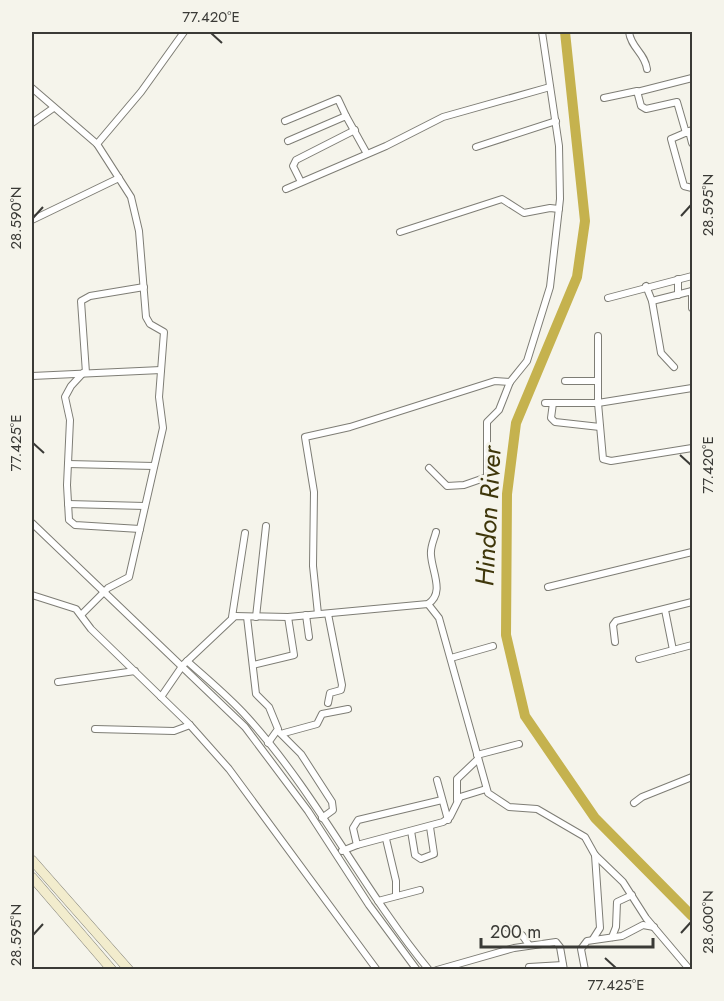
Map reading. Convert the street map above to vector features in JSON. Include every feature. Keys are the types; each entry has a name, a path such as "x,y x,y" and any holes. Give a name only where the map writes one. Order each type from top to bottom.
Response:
{"street":[{"path":"97,144 141,92 184,32"},
{"path":"429,468 447,486 464,485 487,477 487,422 502,405 510,382 527,361 534,346 550,287 559,209 559,146 542,32"},
{"path":"629,32 631,45 644,56 647,69"},
{"path":"604,99 693,78"},
{"path":"286,189 465,109 550,87"},
{"path":"32,88 52,109 97,144 131,197 139,231 148,321 164,332 159,397 163,428 129,577 105,592 82,614"},
{"path":"637,92 641,106 646,109 678,102 693,143"},
{"path":"285,121 338,99 366,152"},
{"path":"32,123 52,109"},
{"path":"288,141 346,116"},
{"path":"476,147 556,121"},
{"path":"301,182 293,166 296,160 355,130"},
{"path":"689,132 674,137 672,141 684,186 693,188"},
{"path":"32,220 119,178"},
{"path":"400,232 502,199 524,213 550,208 559,209"},
{"path":"608,298 646,286 693,276"},
{"path":"678,279 678,295"},
{"path":"646,286 652,300 661,352 674,367"},
{"path":"140,529 75,525 69,520 70,420 65,397 71,386 84,373 81,301 90,296 144,287"},
{"path":"652,300 692,291 693,308"},
{"path":"598,336 601,455 607,461 693,448"},
{"path":"32,376 161,370"},
{"path":"318,614 313,566 314,492 305,437 350,427 495,381 510,382"},
{"path":"566,381 598,381"},
{"path":"545,403 598,403 693,388"},
{"path":"553,403 551,418 555,422 600,427"},
{"path":"68,464 154,466"},
{"path":"68,504 145,506"},
{"path":"32,524 247,718 268,743 345,850 378,902 429,969"},
{"path":"256,617 266,526"},
{"path":"232,617 288,617 428,604 435,598 437,592 431,555 436,532"},
{"path":"161,697 185,663 232,617 245,533"},
{"path":"548,586 693,552"},
{"path":"32,595 64,603 82,614 91,629 190,725 229,769 377,969"},
{"path":"615,642 613,625 616,621 693,602"},
{"path":"428,604 437,613 486,789 492,797 509,807 527,807 546,813 585,837 595,855 616,875 654,928 690,969"},
{"path":"665,610 673,650"},
{"path":"328,614 342,685 341,690 330,693 328,703"},
{"path":"306,615 309,637"},
{"path":"247,617 257,698 269,707 281,732 301,754 332,802 333,810 322,818"},
{"path":"253,665 294,655 288,617"},
{"path":"639,659 693,645"},
{"path":"451,658 493,646"},
{"path":"185,663 244,727 337,855 369,905 417,969"},
{"path":"58,682 135,671"},
{"path":"268,743 281,732 317,724 322,714 348,709"},
{"path":"95,729 174,731 190,725"},
{"path":"458,800 457,779 478,757 519,744"},
{"path":"634,803 642,797 693,777"},
{"path":"437,780 448,820"},
{"path":"337,855 357,845 430,827 448,820 458,800 464,794 486,789"},
{"path":"357,845 353,828 358,820 442,800"},
{"path":"411,831 415,855 421,860 434,854 430,827"},
{"path":"386,839 396,881 396,896"},
{"path":"593,939 600,927 595,855"},
{"path":"32,860 129,969"},
{"path":"32,877 112,969"},
{"path":"378,902 420,890"},
{"path":"612,937 616,927 617,902 632,896"},
{"path":"585,969 582,946 593,939 622,936 643,925 654,928"},
{"path":"506,927 522,935 529,945"},
{"path":"437,969 529,945 558,944 564,967 528,967"}],"waterway":[{"name":"Hindon River","path":"565,32 585,221 577,277 516,423 507,494 506,635 525,716 595,818 692,916"}]}
